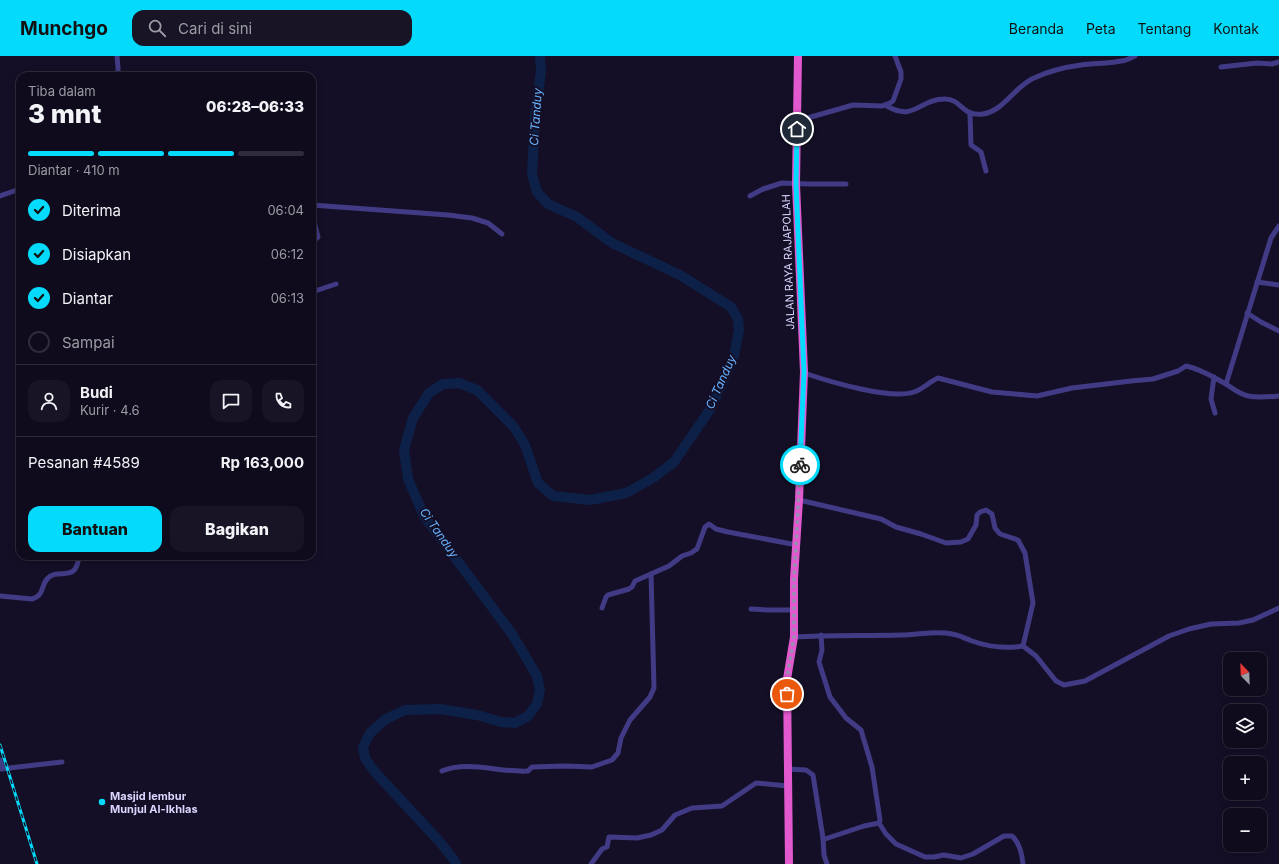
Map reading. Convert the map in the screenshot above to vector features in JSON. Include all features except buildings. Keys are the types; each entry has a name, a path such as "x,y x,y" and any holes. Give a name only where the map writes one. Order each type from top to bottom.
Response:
{"highway":[{"name":"JALAN RAYA RAJAPOLAH","path":"789,864 787,679 794,637 794,579 797,546 804,372 796,184 798,56"}],"street":[{"path":"117,56 118,72"},
{"path":"797,121 853,104 885,105 893,101 901,79 901,72 895,56"},
{"path":"885,105 895,111 904,113 924,104 946,99 954,101 970,114 984,114 999,107 1024,84 1034,78 1055,70 1080,65 1122,61 1135,56"},
{"path":"1221,67 1257,63 1272,64 1279,62"},
{"path":"970,114 971,145 981,152 986,171"},
{"path":"750,196 773,185 782,183 846,184"},
{"path":"0,196 16,190"},
{"path":"316,205 472,218 488,223 502,234"},
{"path":"1226,384 1272,234 1279,226"},
{"path":"316,229 318,237 316,239"},
{"path":"1257,282 1279,285"},
{"path":"316,291 336,284"},
{"path":"1247,313 1279,331"},
{"path":"804,372 835,383 880,392 905,394 914,392 938,378 992,392 1037,396 1072,388 1153,379 1178,371 1186,366 1197,368 1226,384 1237,392 1248,396 1279,396"},
{"path":"1214,377 1211,399 1215,413"},
{"path":"799,500 882,519 896,527 946,542 960,542 968,539 976,525 977,515 986,510 992,514 995,528 1000,534 1018,540 1025,553 1033,603 1023,646"},
{"path":"602,608 607,596 629,589 635,581 669,566 682,556 697,549 705,527 708,524 716,529 728,532 797,546"},
{"path":"0,596 32,599 40,595 45,580 50,576 70,573 78,567 79,560"},
{"path":"442,771 452,767 528,771 532,767 589,767 615,758 618,753 621,738 630,720 650,697 654,688 651,574"},
{"path":"794,637 820,635 896,636 932,633 952,634 974,642 997,647 1008,648 1023,646 1036,656 1056,681 1064,685 1085,681 1169,636 1182,631 1211,624 1239,624 1253,620 1279,608"},
{"path":"751,609 795,610"},
{"path":"820,635 822,650 819,662 830,697 846,718 861,730 872,766 880,820 879,823 886,834 896,844 925,857 944,855 961,858 973,854 1004,836 1012,836 1016,840 1022,854 1023,864"},
{"path":"0,760 2,769 62,762"},
{"path":"788,769 806,770 813,775 827,864"},
{"path":"590,864 602,849 607,847 609,837 637,838 651,835 662,830 675,815 692,808 722,806 756,783 788,786"},
{"path":"823,838 826,839 864,826 879,823"}],"waterway":[{"name":"Ci Tanduy","path":"456,864 439,841 374,771 365,758 363,747 370,733 386,719 405,710 440,709 477,715 501,722 515,723 528,716 537,704 540,690 537,676 512,634 424,516 408,479 404,450 413,418 429,393 443,384 459,383 477,390 514,427 525,445 538,483 553,496 590,500 626,493 653,478 674,462 711,408 734,356 739,330 738,319 731,307 680,275 612,243 577,217 548,204 537,192 532,174 535,117 541,71 540,56"}],"railway":[{"path":"0,745 37,864"}],"way so far":[{"path":"787,694 787,679 794,637 794,579 797,546 800,465"}],"place":[{"name":"Masjid lembur Munjul Al-Ikhlas","path":"102,802"}],"route":[{"path":"797,129 796,184 804,372 800,465"}]}
